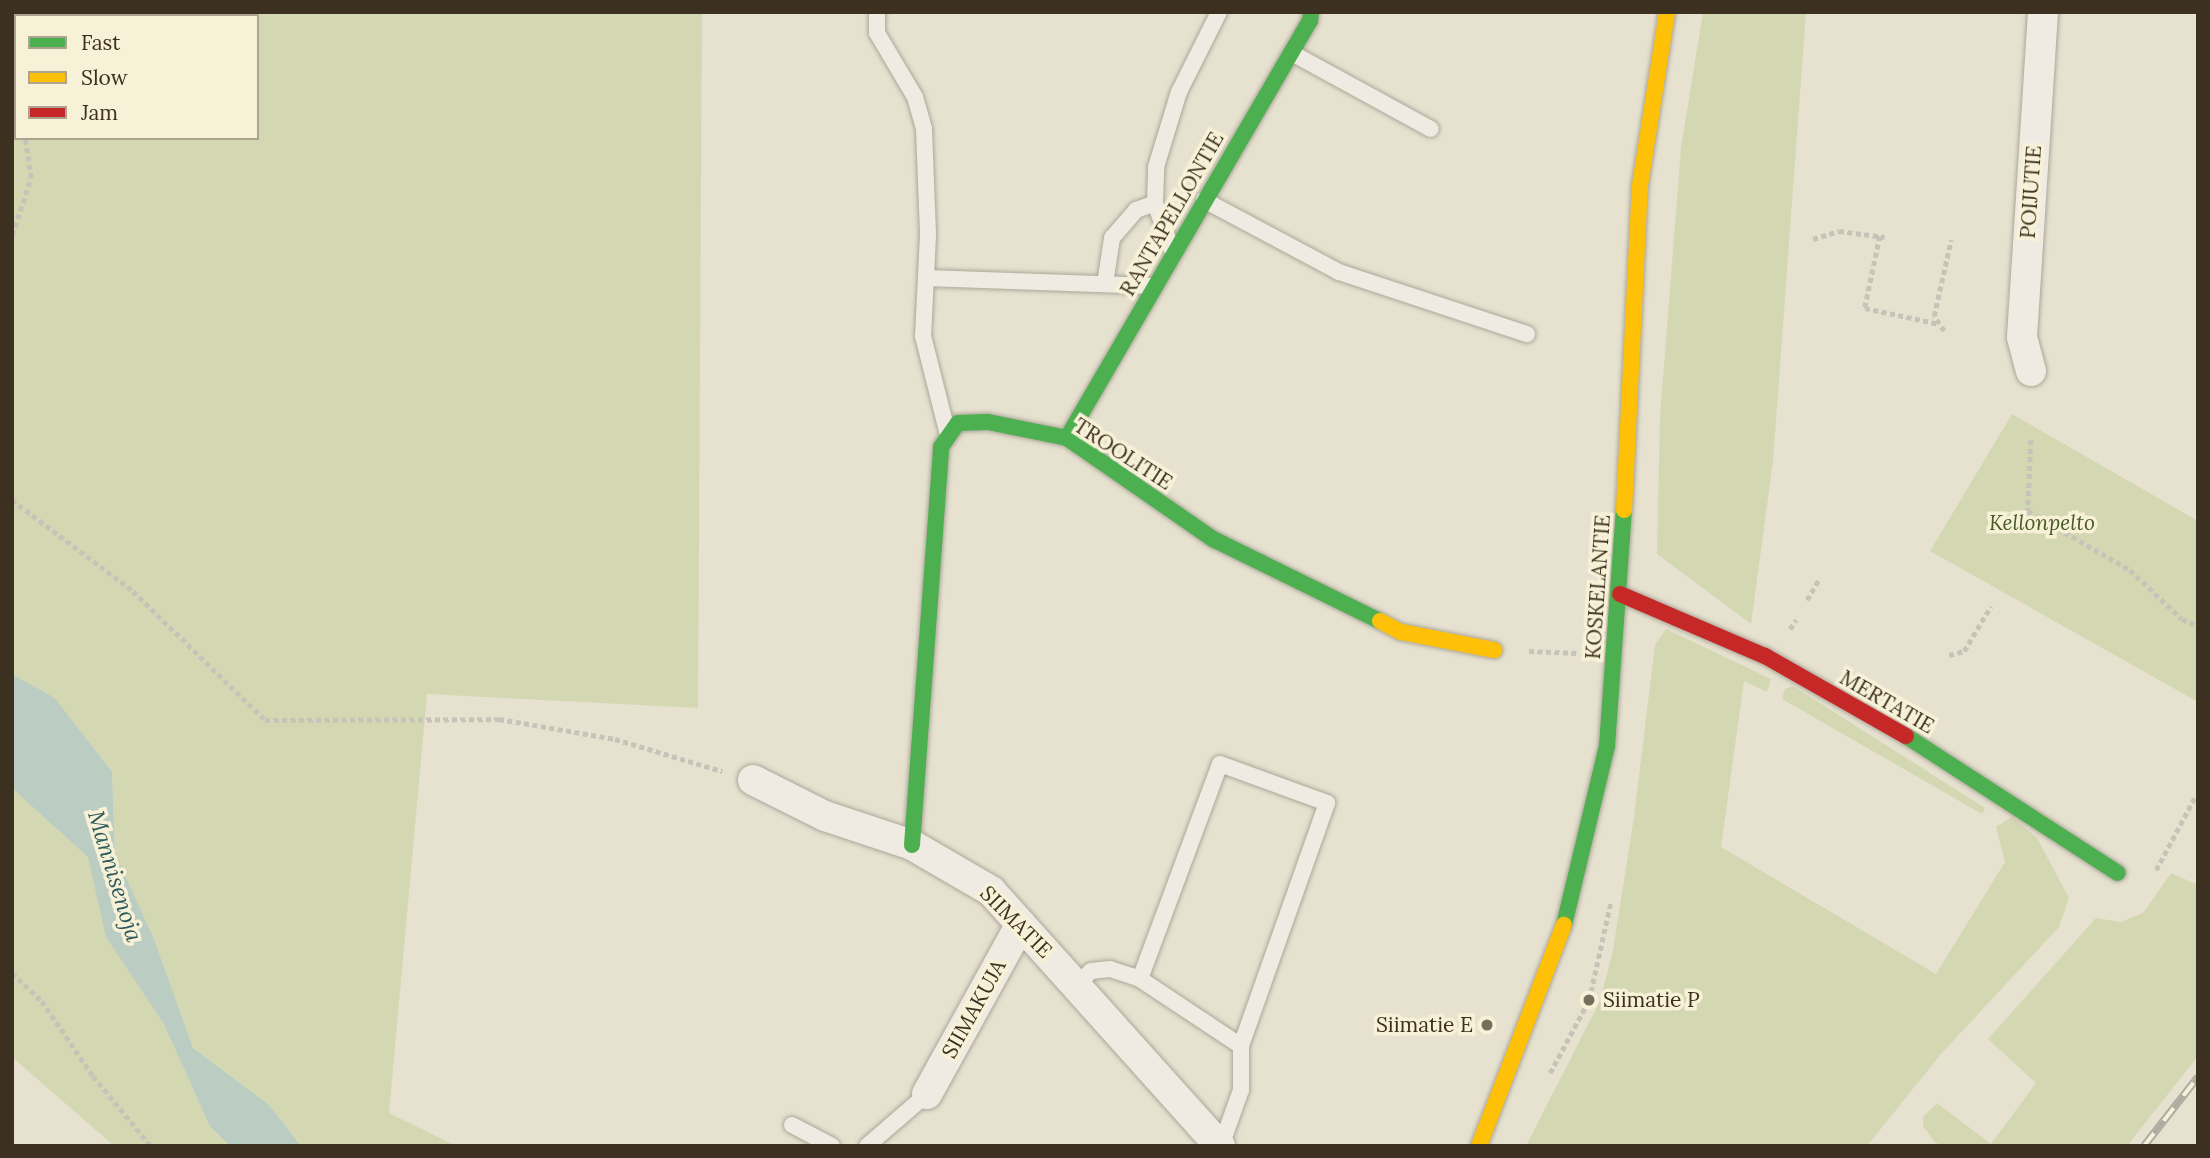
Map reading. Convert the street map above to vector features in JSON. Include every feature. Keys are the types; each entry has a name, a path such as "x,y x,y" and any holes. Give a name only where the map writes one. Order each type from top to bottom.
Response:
{"street":[{"name":"RANTAPELLONTIE","path":"1067,438 1291,53 1311,12"},
{"name":"KOSKELANTIE","path":"1479,1146 1563,928 1607,746 1620,594 1640,186 1667,12"},
{"name":"POIJUTIE","path":"2031,371 2022,337 2043,12"},
{"name":"TROOLITIE","path":"949,436 958,424 988,422 1067,438 1213,539 1401,632 1494,650"},
{"path":"912,845 941,447 949,436"},
{"name":"MERTATIE","path":"1620,594 1765,656 1901,733 2118,873"},
{"name":"SIIMATIE","path":"753,780 825,817 912,845 991,891 1220,1146"},
{"name":"SIIMAKUJA","path":"927,1094 1021,924"}],"lane":[{"path":"877,12 877,33 915,97 923,129 926,278 923,335 949,436"},
{"path":"1173,253 1155,203 1156,167 1163,133 1219,12"},
{"path":"1291,53 1431,130"},
{"path":"1204,200 1339,272 1527,334"},
{"path":"1105,284 1112,238 1136,210 1155,203"},
{"path":"926,278 1154,286"},
{"path":"1140,979 1220,764 1327,803 1241,1046 1241,1090 1220,1146"},
{"path":"1076,986 1091,971 1110,969 1140,979 1241,1046"},
{"path":"867,1146 927,1094"},
{"path":"792,1125 832,1146"}],"path":[{"path":"12,235 31,178 25,140"},
{"path":"1813,239 1839,231 1882,236 1866,308 1940,324"},
{"path":"1944,331 1934,316 1951,240"},
{"path":"2031,440 2028,511 2130,570 2182,619 2198,625"},
{"path":"12,499 133,591 265,720 499,719 615,739 753,780"},
{"path":"1807,600 1819,579"},
{"path":"1949,655 1964,651 1991,606"},
{"path":"1494,650 1591,653"},
{"path":"2156,870 2195,797"},
{"path":"12,973 41,1001 93,1076 151,1146"}],"green space":[{"path":"12,12 702,12 698,708 427,694 389,1113 456,1146 301,1146 269,1105 193,1048 154,939 115,853 112,772 55,698 12,674"},
{"path":"1703,12 1806,12 1773,461 1751,624 1657,554 1660,417 1681,148"},
{"name":"Kellonpelto","path":"2012,414 2198,521 2198,702 1930,551"},
{"path":"1666,629 1771,679 1767,692 1744,681 1721,847 1936,974 2005,862 1996,827 2012,817 2037,838 2069,898 2059,927 1941,1054 1867,1146 1526,1146 1600,1001 1613,950 1634,817 1655,645"},
{"path":"12,679 131,939 229,1130 257,1146 114,1146 12,1057"},
{"path":"1793,686 1985,808 1982,814 1782,699 1785,689"},
{"path":"2171,873 2198,885 2198,1056 2127,1146 1941,1146 1934,1141 1923,1126 1923,1117 1937,1103 1991,1144 2036,1083 1988,1039 2096,918 2121,922 2143,913"}],"water":[{"name":"Mannisenoja","path":"12,674 55,698 112,772 115,853 154,939 193,1048 269,1105 301,1146 230,1146 210,1126 164,1024 106,937 88,857 12,788"}],"railway":[{"path":"2144,1146 2198,1077"}],"traffic: fast":[{"path":"1067,438 1310,21 1311,12"},
{"path":"912,845 941,447 958,423 988,422 1067,438 1213,539 1380,621"},
{"path":"1564,925 1607,746 1624,510"},
{"path":"1906,736 2118,873"}],"traffic: slow":[{"path":"1624,510 1640,185 1667,12"},
{"path":"1380,621 1401,632 1494,650"},
{"path":"1479,1146 1564,925"}],"traffic: jam":[{"path":"1620,594 1765,656 1906,736"}],"place":[{"name":"Siimatie P","path":"1589,1000"},
{"name":"Siimatie E","path":"1487,1025"}]}
